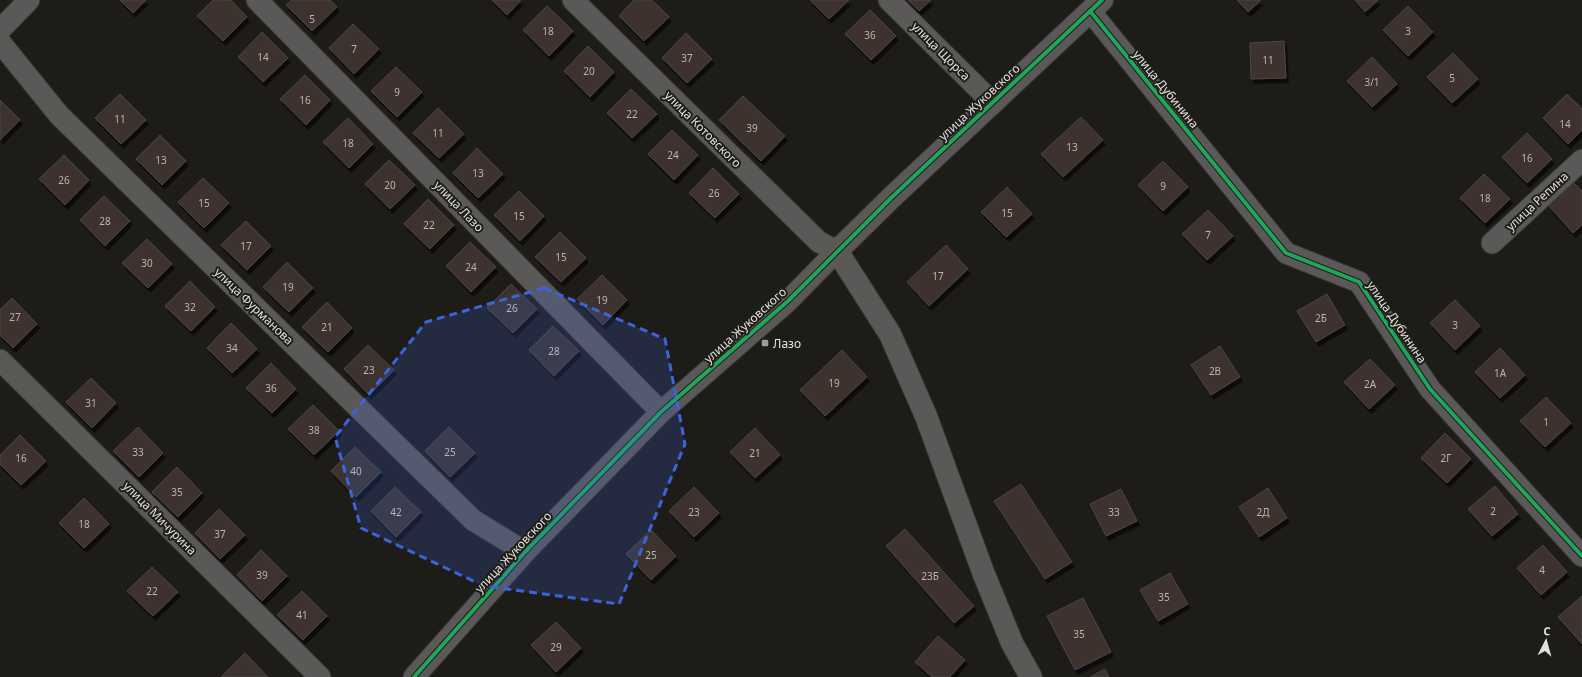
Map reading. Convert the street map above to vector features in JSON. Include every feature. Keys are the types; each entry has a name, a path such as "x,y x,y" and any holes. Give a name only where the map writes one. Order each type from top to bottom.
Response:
{"street":[{"path":"0,30 29,0"},
{"name":"улица Лазо","path":"257,0 661,412"},
{"name":"улица Котовского","path":"574,0 818,242 837,251"},
{"name":"улица Щорса","path":"889,0 993,102"},
{"name":"улица Жуковского","path":"414,677 525,552 661,412 788,301 837,251 1096,6"},
{"name":"улица Дубинина","path":"1096,6 1286,253 1359,282 1430,389 1582,556"},
{"name":"улица Фурманова","path":"0,42 59,115 472,520 525,552"},
{"name":"улица Репина","path":"1492,243 1582,160"},
{"path":"837,251 890,334 926,416 983,572 1012,643 1031,677"},
{"name":"улица Мичурина","path":"0,360 320,677"}],"highlighted area":[{"path":"544,288 665,339 685,444 619,604 484,586 361,528 335,437 426,322"}],"building":[{"path":"120,0 146,0 133,13"},
{"path":"213,0 231,0 247,17 223,41 197,16"},
{"path":"292,0 330,0 337,7 312,31 286,5"},
{"path":"492,0 521,0 507,15"},
{"path":"634,0 652,0 669,17 644,41 619,16"},
{"path":"810,0 849,0 829,19"},
{"path":"908,0 931,0 919,11"},
{"path":"1237,0 1261,0 1248,12"},
{"path":"1355,0 1378,0 1365,12"},
{"path":"547,6 573,31 549,56 523,30"},
{"path":"1408,6 1433,32 1408,56 1383,30"},
{"path":"870,10 896,36 871,60 845,34"},
{"path":"353,24 379,49 354,74 329,48"},
{"path":"262,32 288,58 263,82 238,57"},
{"path":"686,33 712,59 687,83 662,58"},
{"path":"1284,41 1286,78 1251,79 1250,43"},
{"path":"588,46 614,72 590,97 564,71"},
{"path":"1453,53 1478,79 1452,103 1427,77"},
{"path":"1372,57 1397,84 1372,107 1347,81"},
{"path":"396,67 422,92 397,117 371,91"},
{"path":"305,75 330,100 306,125 280,99"},
{"path":"631,89 657,114 632,138 607,113"},
{"path":"120,94 146,120 121,144 95,118"},
{"path":"1567,94 1582,109 1582,130 1568,144 1543,118"},
{"path":"743,96 785,136 761,161 719,120"},
{"path":"0,100 20,120 0,140"},
{"path":"438,108 464,134 439,158 413,133"},
{"path":"1081,117 1103,140 1063,177 1041,154"},
{"path":"348,118 373,144 349,168 323,142"},
{"path":"672,130 698,155 674,180 648,154"},
{"path":"1527,133 1552,159 1527,183 1502,157"},
{"path":"160,135 186,161 162,185 136,159"},
{"path":"477,148 503,174 478,198 453,173"},
{"path":"64,155 89,180 65,205 39,179"},
{"path":"389,160 415,185 390,209 365,184"},
{"path":"1163,161 1188,187 1163,211 1138,185"},
{"path":"713,168 739,194 715,218 689,193"},
{"path":"1484,174 1510,199 1485,223 1460,198"},
{"path":"203,178 229,203 204,228 178,202"},
{"path":"1574,183 1582,191 1582,225 1573,233 1549,206"},
{"path":"1007,187 1032,214 1006,237 981,212"},
{"path":"519,191 544,216 520,241 494,215"},
{"path":"104,196 130,221 105,246 80,220"},
{"path":"428,199 454,225 430,249 404,224"},
{"path":"1208,210 1233,236 1207,260 1182,234"},
{"path":"246,221 271,246 247,270 221,245"},
{"path":"560,232 586,258 561,282 535,257"},
{"path":"147,239 172,264 148,288 122,263"},
{"path":"470,242 496,267 471,292 446,266"},
{"path":"946,245 968,269 929,306 907,282"},
{"path":"287,262 313,288 289,312 263,287"},
{"path":"602,275 627,300 603,325 577,299"},
{"path":"190,281 215,307 191,331 165,306"},
{"path":"511,284 537,309 513,333 487,308"},
{"path":"1327,294 1345,325 1316,342 1297,311"},
{"path":"12,298 37,324 13,348 0,335 0,310"},
{"path":"1455,300 1480,326 1455,350 1430,323"},
{"path":"327,302 352,328 328,352 302,327"},
{"path":"231,323 257,349 232,373 207,348"},
{"path":"553,326 579,351 554,376 529,350"},
{"path":"368,345 394,370 369,395 344,369"},
{"path":"1220,346 1240,377 1211,395 1191,365"},
{"path":"1500,348 1525,375 1500,398 1475,372"},
{"path":"842,350 867,377 825,416 800,390"},
{"path":"1370,359 1395,385 1369,409 1344,382"},
{"path":"271,363 296,389 272,413 246,388"},
{"path":"91,378 116,403 92,428 66,402"},
{"path":"1546,397 1571,423 1545,447 1520,421"},
{"path":"313,405 339,431 314,455 288,429"},
{"path":"138,427 163,453 139,477 113,451"},
{"path":"449,427 475,453 450,477 425,451"},
{"path":"755,428 780,455 755,478 730,452"},
{"path":"1445,433 1471,459 1447,483 1421,458"},
{"path":"20,435 46,461 21,485 0,464 0,455"},
{"path":"355,447 381,472 356,497 331,471"},
{"path":"177,467 202,493 178,517 152,492"},
{"path":"1021,484 1072,562 1045,579 994,501"},
{"path":"1495,486 1518,514 1492,536 1468,509"},
{"path":"395,487 421,512 396,537 371,511"},
{"path":"694,487 719,513 694,537 669,511"},
{"path":"1268,488 1287,518 1259,537 1239,507"},
{"path":"1121,489 1137,521 1106,536 1090,504"},
{"path":"84,498 109,524 84,548 59,523"},
{"path":"219,509 245,535 220,559 195,533"},
{"path":"905,529 974,606 954,623 886,546"},
{"path":"651,530 676,556 651,580 626,554"},
{"path":"1543,545 1567,572 1541,595 1517,568"},
{"path":"261,550 287,576 262,601 237,575"},
{"path":"152,567 178,592 153,616 127,591"},
{"path":"1170,573 1188,604 1158,621 1140,590"},
{"path":"302,591 327,616 303,640 277,615"},
{"path":"1582,596 1582,644 1558,617"},
{"path":"1083,598 1111,652 1075,670 1047,616"},
{"path":"556,622 581,648 556,672 531,645"},
{"path":"938,636 965,660 950,677 932,677 915,662"},
{"path":"245,653 268,677 221,677"},
{"path":"1105,669 1109,677 1090,677"}],"cycle path":[{"path":"414,677 525,552 661,412 788,301 891,198 1102,0"},
{"path":"1090,11 1286,253 1359,282 1430,389 1582,556"}],"place":[{"name":"Лазо","path":"765,343"}]}
